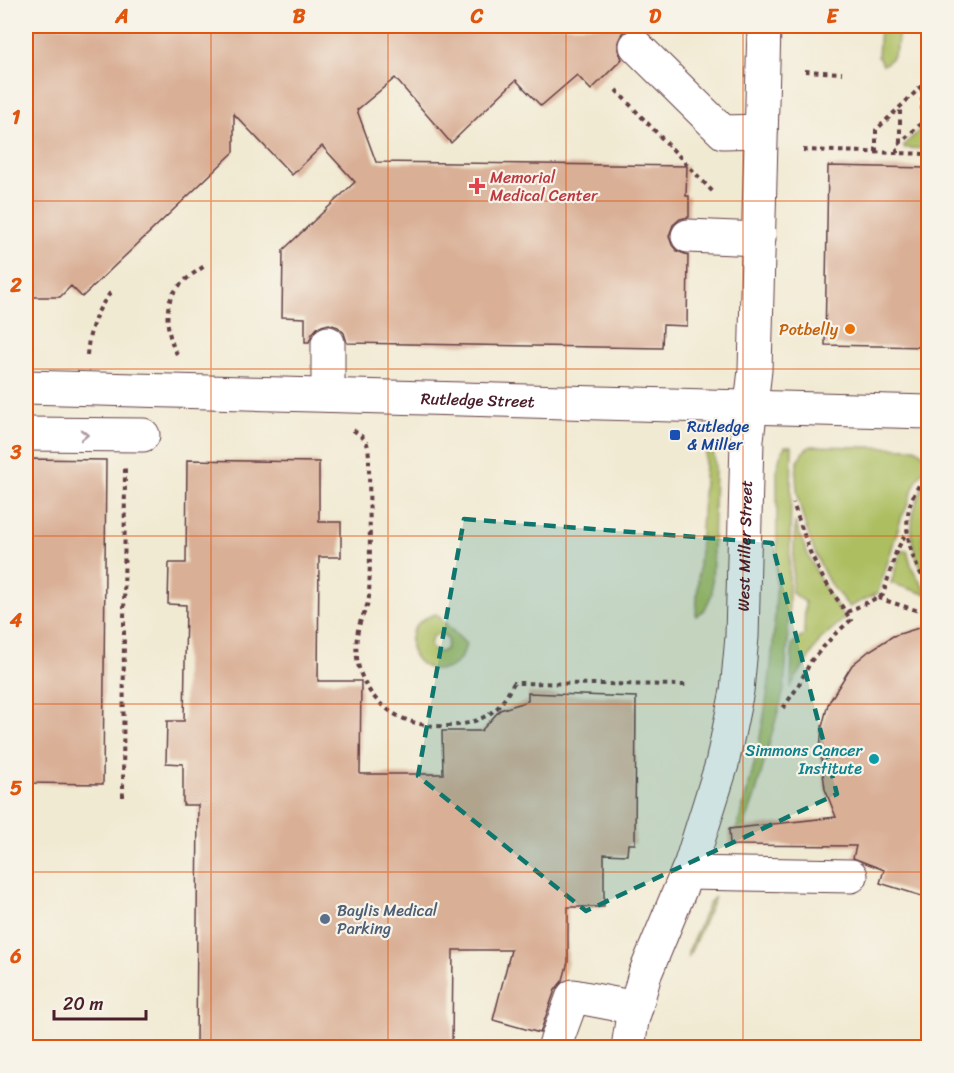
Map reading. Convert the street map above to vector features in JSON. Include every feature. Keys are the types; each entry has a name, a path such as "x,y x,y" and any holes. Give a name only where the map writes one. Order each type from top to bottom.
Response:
{"street":[{"name":"West Miller Street","path":"628,1047 645,974 687,873 722,764 736,691 742,637 746,459 755,370 764,26"},
{"path":"636,46 723,132 761,131"},
{"path":"688,236 759,239"},
{"path":"328,343 328,395"},
{"name":"Rutledge Street","path":"26,387 928,412"},
{"path":"26,434 134,445"},
{"path":"687,873 851,876"},
{"path":"554,1047 573,996 636,1008"}],"path":[{"path":"805,71 842,73"},
{"path":"876,152 876,130 928,80"},
{"path":"922,86 922,123"},
{"path":"616,90 715,194"},
{"path":"900,107 900,143"},
{"path":"897,153 897,146 928,117"},
{"path":"803,150 928,154"},
{"path":"177,354 170,342 168,324 170,304 174,293 189,277 206,265"},
{"path":"87,355 88,339 94,320 100,305 112,291"},
{"path":"353,430 365,438 369,458 369,599 358,631 358,668 366,687 383,706 398,716 421,725 448,726 474,721 496,709 514,683 687,685"},
{"path":"123,797 134,445"},
{"path":"928,470 909,509 910,547 913,558 928,585"},
{"path":"783,708 811,661 851,620 823,578 810,552 793,503"},
{"path":"847,612 883,595 896,552 909,528"},
{"path":"877,598 928,614"}],"highlighted area":[{"path":"464,519 772,543 837,794 586,911 418,776"}],"green space":[{"path":"880,26 899,26 892,58 883,65 878,57"},
{"path":"928,122 928,149 904,148 904,145"},
{"path":"706,446 709,446 714,455 715,466 712,594 705,609 696,616"},
{"path":"785,446 792,446 788,640 784,690 755,796 738,844 734,837 758,746 771,663 776,580 777,470"},
{"path":"812,446 915,448 923,454 926,460 925,468 915,484 902,516 878,593 849,607 831,585 823,570 807,532 801,510 797,489 797,470 801,455"},
{"path":"928,478 928,511 922,538 928,579 915,554 912,528 916,502"},
{"path":"795,522 816,572 845,618 820,640 791,686 792,644 804,635 805,602 792,593"},
{"path":"907,550 912,568 928,595 891,583 901,551"},
{"path":"436,614 466,644 461,658 452,666 442,670 432,669 422,664 415,657 411,646 412,633 416,626 421,620","holes":["438,634 444,635 448,640 446,649 441,652 434,651 430,646 432,637"]},
{"path":"715,897 688,958 688,952 709,903"}],"building":[{"path":"30,26 653,26 648,32 640,28 632,28 622,33 618,42 618,50 622,59 591,90 577,75 541,106 516,80 451,143 395,78 357,110 376,162 687,166 686,196 689,196 689,217 680,219 673,225 669,236 677,251 688,255 687,326 663,325 662,348 347,343 344,333 338,327 329,324 318,327 309,342 305,342 305,318 282,317 283,250 355,182 322,146 292,175 234,114 234,152 82,297 71,286 60,297 26,297 26,43 30,44"},
{"path":"828,166 928,168 928,347 825,345"},
{"path":"26,459 106,460 103,784 26,783"},
{"path":"187,460 319,462 319,522 341,522 341,557 319,557 318,681 361,681 360,774 443,774 442,731 481,731 500,710 528,701 528,693 636,697 635,844 628,844 627,855 604,854 604,907 568,907 568,962 563,980 555,990 540,1033 493,1020 511,950 453,950 452,1047 196,1047 198,805 183,805 183,764 166,763 167,721 184,721 186,605 168,604 169,563 186,563"},
{"name":"Simmons Cancer Institute","path":"928,625 928,898 880,883 884,870 853,858 856,846 730,845 729,829 836,817 825,789 820,749 822,727 828,704 852,665 869,651 893,636"}],"place":[{"name":"Memorial Medical Center","path":"477,186"},
{"name":"Potbelly","path":"850,329"},
{"name":"Rutledge & Miller","path":"675,435"},
{"name":"Simmons Cancer Institute","path":"874,759"},
{"name":"Baylis Medical Parking","path":"325,919"}]}
